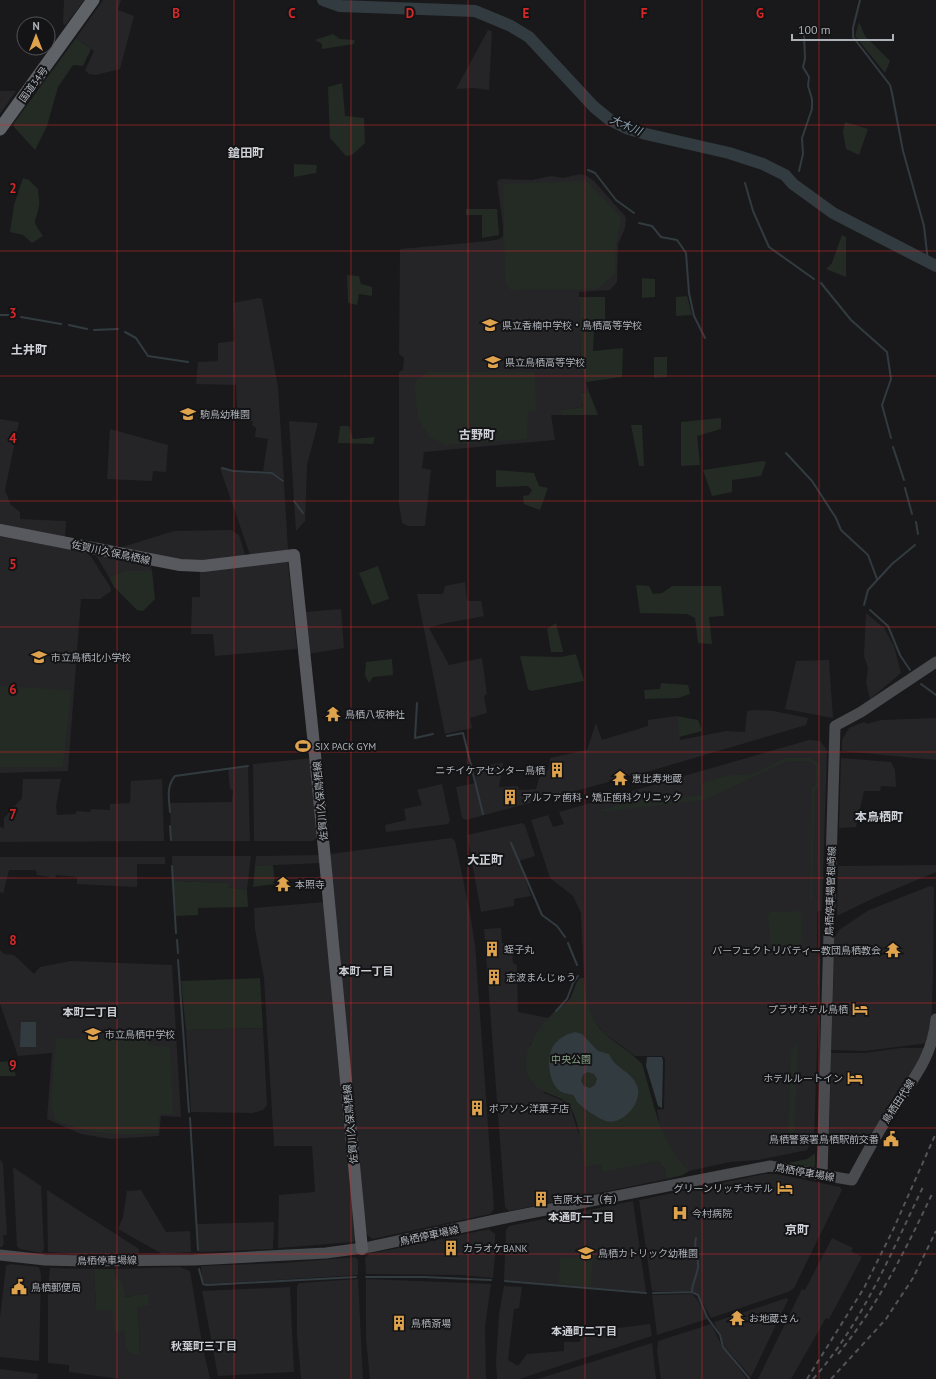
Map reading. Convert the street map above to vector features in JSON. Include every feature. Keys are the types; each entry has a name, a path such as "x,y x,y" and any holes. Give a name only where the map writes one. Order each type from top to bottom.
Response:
{"highway":[{"name":"国道34号","path":"0,129 93,0"}],"main road":[{"name":"佐賀川久保鳥栖線","path":"0,530 180,565 203,566 294,555 315,755 362,1249"},
{"name":"鳥栖停車場曽根崎線","path":"822,1176 835,726 861,712 936,662"},
{"name":"鳥栖田代線","path":"852,1180 889,1115 928,1056 935,1035 936,1019"},
{"name":"鳥栖停車場線","path":"0,1254 45,1260 85,1261 194,1260 319,1253 362,1249 749,1169 770,1166 852,1180"}],"shaded area":[{"path":"64,0 84,0 65,26 63,22"},
{"path":"103,0 121,0 118,10 134,16 120,69 95,75 89,74 85,70 94,51 76,38"},
{"path":"488,30 492,31 489,90 473,88 456,89"},
{"path":"0,91 16,91 0,114"},
{"name":"県立香楠中学校・鳥栖高等学校","path":"580,174 587,176 594,181 626,219 625,228 618,244 617,282 610,290 579,292 581,367 589,392 580,393 583,407 561,410 562,415 551,415 555,440 424,452 422,468 431,470 425,526 408,526 402,523 399,504 399,372 403,370 404,358 399,354 400,249 500,239 503,236 503,226 497,182 500,179 532,180 551,176 563,178"},
{"path":"258,298 262,299 278,387 284,480 272,472 263,471 268,439 255,437 256,428 252,425 253,421 241,420 237,407 236,385 196,384 198,362 218,361 218,343 235,341 233,303"},
{"path":"0,419 19,422 5,490 11,505 20,512 20,519 66,521 65,538 0,527"},
{"path":"289,421 318,423 307,465 305,521 296,531"},
{"path":"110,429 168,445 166,472 153,471 152,481 107,479"},
{"path":"220,468 233,472 272,474 284,483 288,550 250,555"},
{"path":"231,530 239,535 246,558 199,563 119,548 174,531"},
{"name":"市立鳥栖北小学校","path":"0,535 88,552 111,588 111,591 100,599 81,599 68,771 0,773"},
{"path":"94,552 150,563 152,571 123,571 109,577"},
{"path":"282,559 288,563 297,649 215,656 213,634 191,634 192,597 200,597 200,569"},
{"path":"465,582 467,601 481,601 484,616 441,624 429,628 449,665 482,658 487,694 484,696 487,713 470,718 472,728 445,734 417,594 443,594 445,586"},
{"path":"341,609 344,648 308,654 304,612"},
{"path":"866,613 884,628 894,646 901,673 870,699 866,683 868,668 864,656"},
{"path":"829,660 833,718 785,709 796,661"},
{"path":"747,711 774,711 808,718 806,725 650,771 466,820 462,818 456,787 476,783 475,766 503,763 499,787 518,786 519,790 536,789 539,778 549,769 550,758 587,750 596,723 602,740 648,726 648,720 677,716 680,740 726,731 745,732"},
{"path":"936,718 936,760 842,751 842,740 849,728 864,722 867,724 881,720"},
{"path":"809,740 820,741 827,750 822,910 817,912 817,954 820,959 814,1139 807,1150 758,1160 730,1162 689,1171 679,1162 662,1135 657,1110 664,1109 665,1059 663,1056 635,1056 604,1033 594,1021 588,1006 584,978 581,913 573,896 550,878 531,820 548,815 553,827 564,824 559,812"},
{"path":"311,758 318,837 313,841 254,841 253,764"},
{"path":"841,758 891,762 895,770 896,787 881,786 880,791 864,791 856,827 839,828"},
{"path":"248,767 250,841 171,841 170,803 232,802 233,790 230,789 228,769"},
{"path":"23,779 61,779 56,806 57,815 76,814 76,811 90,812 92,809 110,810 110,804 130,803 131,781 162,779 164,841 0,842 0,827 4,828 4,818 22,798"},
{"path":"442,784 450,821 448,824 386,832 385,825 406,820 404,809 422,805 417,790"},
{"path":"522,823 525,825 535,856 519,861 531,896 514,899 514,906 481,912 467,835"},
{"path":"451,838 455,841 475,945 494,1209 490,1214 372,1239 366,1234 329,857 331,854"},
{"path":"320,855 321,863 255,866 256,856"},
{"path":"172,856 251,856 247,890 228,887 227,883 173,881"},
{"path":"0,857 165,857 165,864 137,864 137,887 77,884 77,877 56,875 55,878 37,875 36,870 9,870 3,894 0,892"},
{"path":"936,865 936,872 876,897 837,916 838,866"},
{"path":"930,886 934,887 933,974 931,1030 928,1043 865,1051 831,1050 835,937 839,930 869,910"},
{"path":"324,902 356,1239 353,1242 278,1248 279,1195 315,1192 312,1146 274,1146 264,978 255,929 254,908"},
{"path":"501,928 502,943 512,945 513,963 517,965 518,1012 549,1018 530,1044 544,1093 566,1102 570,1106 578,1132 600,1164 603,1171 658,1161 664,1168 667,1179 509,1211 505,1207 484,929"},
{"name":"市立鳥栖中学校","path":"0,950 4,954 14,955 34,974 40,967 71,961 172,965 181,1117 161,1116 159,1136 110,1139 81,1134 47,1119 52,1053 18,1056 0,1004"},
{"path":"21,1022 36,1022 36,1047 20,1047"},
{"path":"263,1028 267,1105 263,1110 253,1113 191,1112 186,1030"},
{"path":"575,1032 582,1034 598,1051 609,1054 616,1064 629,1074 636,1083 638,1096 636,1102 628,1114 622,1118 609,1122 600,1119 577,1102 573,1095 564,1093 555,1086 550,1073 550,1053 556,1042 562,1037","holes":["588,1072 594,1074 597,1079 595,1085 590,1088 584,1086 581,1081 583,1075"]},
{"path":"900,1048 924,1048 926,1050 869,1136 832,1136 829,1133 831,1053 865,1053"},
{"path":"647,1057 662,1057 662,1108 658,1106 646,1066"},
{"path":"0,1159 3,1164 7,1235 3,1235 4,1244 2,1247 0,1247"},
{"path":"13,1167 41,1186 44,1250 41,1253 20,1249 17,1246"},
{"path":"764,1174 777,1174 840,1187 842,1190 794,1288 788,1292 711,1318 699,1296 693,1291 652,1291 639,1200"},
{"path":"47,1190 139,1249 139,1253 79,1254 48,1252"},
{"path":"141,1190 166,1232 190,1231 191,1252 162,1254 118,1229 123,1217 127,1191"},
{"path":"633,1201 646,1292 504,1280 506,1230 509,1226"},
{"path":"274,1222 273,1249 199,1252 197,1224"},
{"path":"489,1229 495,1234 493,1278 462,1275 366,1274 365,1258 369,1254"},
{"path":"832,1238 853,1248 851,1251 862,1257 829,1319 826,1318 791,1379 758,1379 802,1289 805,1290"},
{"path":"355,1257 358,1260 358,1275 206,1284 202,1280 201,1266 284,1263"},
{"path":"10,1264 39,1267 41,1275 39,1361 0,1357 0,1318 6,1266"},
{"path":"180,1267 190,1271 202,1343 210,1379 120,1379 69,1372 69,1365 48,1363 48,1292 50,1268 94,1269 96,1309 113,1310 124,1331 131,1354 140,1354 138,1307 148,1293 126,1297 122,1281 117,1281 114,1269"},
{"path":"358,1279 363,1379 301,1379 297,1334 297,1286 299,1283"},
{"path":"366,1279 491,1284 485,1326 486,1379 370,1379 366,1339"},
{"path":"504,1286 522,1287 519,1308 514,1309 508,1360 518,1366 527,1354 564,1351 564,1342 580,1342 581,1329 602,1327 609,1329 650,1324 652,1336 519,1379 497,1379 496,1362 499,1314"},
{"path":"290,1287 294,1372 218,1376 202,1291"},
{"path":"692,1294 697,1299 707,1319 657,1335 652,1295"},
{"path":"787,1298 788,1300 751,1377 725,1347 714,1322"},
{"path":"711,1324 723,1348 747,1379 661,1379 657,1352 658,1341"},
{"path":"652,1343 656,1379 538,1379 617,1354"},
{"path":"0,1369 38,1374 37,1379 0,1379"}],"green space":[{"path":"859,22 865,36 890,61 885,73 855,36"},
{"path":"333,34 340,39 355,40 354,44 322,49 322,44 315,40"},
{"path":"76,38 91,49 83,66 73,65 58,87 47,126 35,150 14,127 14,123"},
{"path":"342,83 345,116 364,118 365,143 352,155 346,156 330,138 328,87"},
{"path":"845,122 868,129 859,155 846,149 843,132"},
{"path":"294,164 317,165 316,173 294,177"},
{"path":"23,178 29,180 38,189 39,204 35,223 43,236 32,243 23,235 10,232 14,205"},
{"path":"587,181 621,217 616,245 615,273 598,289 510,290 505,281 503,184"},
{"path":"466,209 497,209 499,235 482,238 482,215 466,215"},
{"path":"842,235 846,237 846,277 826,269 832,263"},
{"path":"347,275 359,276 361,284 372,287 372,296 359,294 357,305 348,303"},
{"path":"642,278 655,279 655,297 642,298"},
{"path":"687,296 692,315 676,316 676,297"},
{"path":"579,297 605,297 605,330 594,331 593,351 623,348 622,377 586,382 581,367"},
{"path":"654,357 667,357 667,377 654,378"},
{"path":"427,372 535,372 536,410 528,411 527,439 446,445 429,437 418,418 414,383"},
{"path":"589,392 598,415 562,415 560,410 583,407 580,393"},
{"path":"721,418 721,429 697,436 700,465 681,466 681,422"},
{"path":"631,425 642,425 644,466 639,466"},
{"path":"340,426 349,426 353,439 375,437 373,444 338,443"},
{"path":"763,461 766,462 761,476 732,480 732,492 712,496 703,470"},
{"path":"496,470 534,473 539,486 548,488 540,510 524,504 523,496 529,495 532,490 528,486 496,487"},
{"path":"378,566 389,599 372,605 359,573"},
{"path":"123,571 152,571 155,599 143,611 137,610 114,587 109,577"},
{"path":"636,585 649,586 653,594 662,593 672,586 721,586 724,616 709,617 712,644 698,643 695,618 687,614 640,613"},
{"path":"556,623 563,652 551,652 547,629"},
{"path":"576,654 584,681 531,691 528,689 520,656 561,657"},
{"path":"392,659 393,675 373,677 369,683 365,675 366,662"},
{"path":"661,683 688,685 690,694 678,698 645,699 644,690 660,689"},
{"path":"0,686 71,690 63,767 0,767"},
{"path":"677,716 698,720 702,731 679,737"},
{"path":"785,758 811,758 819,763 818,789 815,790 812,901 810,901 812,787 815,787 816,766 811,761 787,761 705,800 602,812 601,810 647,798 654,801 702,795 702,783 729,775 750,775"},
{"path":"273,865 275,884 253,887 255,866"},
{"path":"173,881 228,883 228,887 247,890 248,907 198,908 198,915 176,916"},
{"path":"798,911 801,915 801,941 798,945 775,952 771,949 768,917 770,912"},
{"path":"260,978 263,1028 186,1030 181,981"},
{"name":"中央公園","path":"580,978 584,978 591,1014 598,1026 603,1032 633,1055 642,1064 654,1107 664,1135 679,1160 689,1171 683,1175 667,1179 664,1168 658,1161 603,1172 600,1164 585,1167 575,1117 569,1105 562,1099 541,1090 533,1083 528,1075 526,1065 530,1046 540,1028 553,1013 570,999"},
{"path":"56,1038 148,1040 148,1045 170,1047 173,1114 159,1114 158,1133 118,1134 94,1132 55,1120 51,1107"},
{"path":"798,1041 794,1143 796,1153 788,1143 791,1051"},
{"path":"12,1061 16,1076 0,1076 0,1062"},
{"path":"814,1154 815,1166 812,1168 788,1165 788,1163 807,1159"},
{"path":"593,1255 591,1287 559,1284 560,1259"},
{"path":"94,1269 114,1269 117,1281 122,1281 126,1297 148,1293 149,1305 138,1307 140,1354 131,1354 126,1348 124,1331 114,1332 113,1310 96,1310"}],"waterway":[{"name":"大木川","path":"323,0 340,6 475,11 511,26 529,37 594,107 610,120 626,128 646,134 729,153 763,164 785,175 793,184 833,213 936,266"},
{"path":"860,0 853,28 853,37 890,85 903,151 924,226 928,262"},
{"path":"799,171 803,154 802,138 812,109 812,99 808,86 809,77 803,67 805,59 804,33"},
{"path":"588,170 595,173 616,200 634,213"},
{"path":"745,183 753,211 769,247 814,279"},
{"path":"639,223 652,226 661,237 677,240 686,253 689,293 694,316 705,338"},
{"path":"821,283 851,320 887,352 891,379 882,405 891,438"},
{"path":"0,315 13,315"},
{"path":"21,317 61,324"},
{"path":"69,325 87,329"},
{"path":"94,330 118,329"},
{"path":"125,332 136,338 148,356 188,362"},
{"path":"893,447 904,480"},
{"path":"786,453 812,481 836,518 841,530 868,555 877,579"},
{"path":"222,468 233,471 272,473 283,481"},
{"path":"905,488 912,514"},
{"path":"294,501 303,513"},
{"path":"916,522 918,534"},
{"path":"864,605 868,590 892,564 915,545"},
{"path":"870,610 888,626 900,655 910,670"},
{"path":"921,684 936,695"},
{"path":"417,703 415,738 433,734"},
{"path":"447,736 463,733 483,814"},
{"path":"170,812 169,789 175,776 248,766"},
{"path":"170,826 171,840"},
{"path":"511,843 542,915 557,926 565,937"},
{"path":"172,866 176,933"},
{"path":"177,940 178,953"},
{"path":"568,943 577,965"},
{"path":"178,960 189,1112"},
{"path":"556,1011 567,999 573,983 578,976"},
{"path":"190,1118 198,1250"},
{"path":"692,1292 698,1267 695,1246 696,1238"},
{"path":"199,1269 203,1284 207,1285 356,1277"},
{"path":"366,1277 425,1277 491,1280"},
{"path":"505,1281 646,1293"},
{"path":"653,1293 692,1292 698,1295 707,1317 720,1335 723,1347 749,1378"}],"railway":[{"path":"807,1379 864,1288 893,1230 936,1133"},
{"path":"813,1379 830,1358 861,1311 887,1262 923,1187"},
{"path":"838,1354 866,1316 891,1276 933,1192"},
{"path":"831,1379 886,1319 913,1278 936,1231"}],"place":[{"name":"県立香楠中学校・鳥栖高等学校","path":"490,325"},
{"name":"県立鳥栖高等学校","path":"493,362"},
{"name":"駒鳥幼稚園","path":"188,414"},
{"name":"市立鳥栖北小学校","path":"39,657"},
{"name":"鳥栖八坂神社","path":"333,714"},
{"name":"SIX PACK GYM","path":"303,746"},
{"name":"ニチイケアセンター鳥栖","path":"557,770"},
{"name":"恵比寿地蔵","path":"620,778"},
{"name":"アルファ歯科・矯正歯科クリニック","path":"510,797"},
{"name":"本照寺","path":"283,884"},
{"name":"蛭子丸","path":"492,949"},
{"name":"パーフェクトリバティー教団鳥栖教会","path":"893,950"},
{"name":"志波まんじゅう","path":"494,977"},
{"name":"プラザホテル鳥栖","path":"860,1009"},
{"name":"市立鳥栖中学校","path":"93,1034"},
{"name":"ホテルルートイン","path":"855,1078"},
{"name":"ポアソン洋菓子店","path":"477,1108"},
{"name":"鳥栖警察署鳥栖駅前交番","path":"891,1139"},
{"name":"グリーンリッチホテル","path":"785,1188"},
{"name":"吉原木工（有）","path":"541,1199"},
{"name":"今村病院","path":"680,1213"},
{"name":"カラオケBANK","path":"451,1248"},
{"name":"鳥栖カトリック幼稚園","path":"586,1253"},
{"name":"鳥栖郵便局","path":"19,1287"},
{"name":"お地蔵さん","path":"737,1318"},
{"name":"鳥栖斎場","path":"399,1323"}],"district":[{"name":"鎗田町","path":"246,153"},
{"name":"土井町","path":"29,350"},
{"name":"古野町","path":"477,435"},
{"name":"本鳥栖町","path":"879,817"},
{"name":"大正町","path":"485,860"},
{"name":"本町一丁目","path":"366,971"},
{"name":"本町二丁目","path":"90,1012"},
{"name":"本通町一丁目","path":"581,1217"},
{"name":"京町","path":"797,1230"},
{"name":"本通町二丁目","path":"584,1331"},
{"name":"秋葉町三丁目","path":"204,1346"}]}
